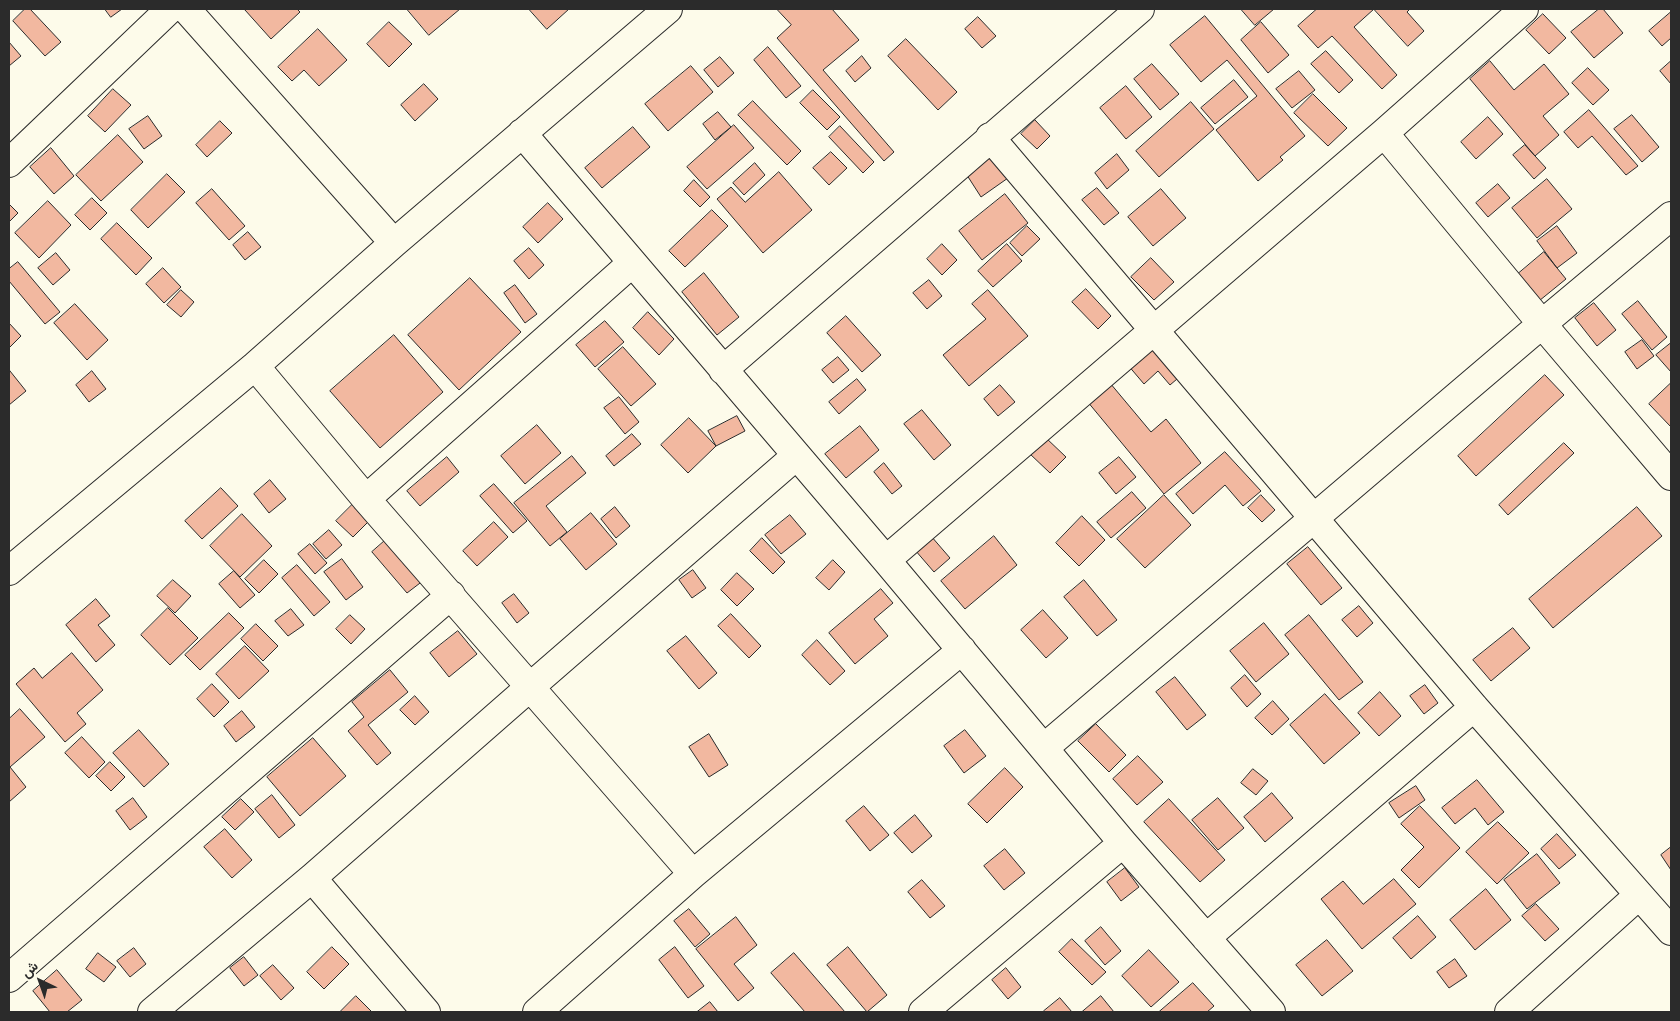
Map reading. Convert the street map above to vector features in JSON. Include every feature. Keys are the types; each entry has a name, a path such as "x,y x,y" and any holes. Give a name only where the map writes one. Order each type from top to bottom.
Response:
{"street":[{"path":"9,162 170,9"},
{"path":"186,9 394,243"},
{"path":"9,572 255,366 394,243 668,9"},
{"path":"724,370 990,137 1140,9"},
{"path":"886,560 1384,133 1524,9"},
{"path":"522,133 886,560 1123,843 1271,1012"},
{"path":"1384,133 1671,476"},
{"path":"990,137 1474,707 1671,931"},
{"path":"1044,748 1671,216"},
{"path":"366,498 632,263"},
{"path":"255,366 366,498 694,874"},
{"path":"152,1012 312,878 796,456"},
{"path":"9,978 451,595"},
{"path":"537,1012 694,874 962,650"},
{"path":"1206,938 1474,707"},
{"path":"923,1012 1123,843"},
{"path":"312,878 426,1012"},
{"path":"1509,1012 1640,896"}],"building":[{"path":"25,9 30,9 61,42 45,56 13,21"},
{"path":"105,9 122,9 111,17"},
{"path":"297,9 300,12 271,39 245,10"},
{"path":"407,9 460,9 429,35"},
{"path":"529,9 569,9 547,29"},
{"path":"777,9 832,9 859,40 823,70 894,152 884,161 777,38 791,25"},
{"path":"1241,9 1274,9 1255,25"},
{"path":"1317,9 1374,9 1354,27 1397,75 1382,89 1332,36 1318,48 1298,26"},
{"path":"1374,9 1410,9 1407,12 1424,31 1408,46"},
{"path":"1599,9 1603,9 1623,33 1594,58 1571,32"},
{"path":"1671,12 1671,38 1662,46 1649,31"},
{"path":"1543,14 1566,38 1549,54 1526,30"},
{"path":"1205,16 1305,136 1280,157 1283,160 1258,181 1216,130 1257,96 1227,60 1201,82 1170,45"},
{"path":"978,17 996,36 982,48 965,29"},
{"path":"389,22 412,44 389,67 367,44"},
{"path":"1261,22 1289,55 1268,73 1241,40"},
{"path":"318,29 347,60 319,86 304,70 292,81 278,67"},
{"path":"906,39 957,92 938,110 888,56"},
{"path":"9,42 21,56 9,66"},
{"path":"768,47 801,86 786,98 754,60"},
{"path":"1326,51 1353,80 1339,93 1311,64"},
{"path":"862,56 871,68 855,82 846,71"},
{"path":"720,57 734,73 718,87 704,70"},
{"path":"1490,61 1514,90 1544,64 1569,94 1543,116 1559,135 1535,156 1470,79"},
{"path":"1671,61 1671,84 1660,71"},
{"path":"1152,64 1179,94 1160,110 1134,79"},
{"path":"691,66 713,92 668,131 645,104"},
{"path":"1588,68 1609,90 1593,105 1572,83"},
{"path":"1299,71 1315,90 1292,108 1276,89"},
{"path":"1234,80 1248,97 1215,124 1201,108"},
{"path":"424,84 438,99 415,121 401,105"},
{"path":"1126,86 1152,117 1126,139 1100,108"},
{"path":"113,89 131,105 105,132 88,116"},
{"path":"813,90 840,117 827,130 800,103"},
{"path":"1313,94 1347,128 1328,146 1294,113"},
{"path":"753,101 801,151 787,165 738,115"},
{"path":"1191,102 1214,129 1159,177 1136,151"},
{"path":"1589,110 1638,166 1626,175 1592,136 1578,148 1564,132"},
{"path":"718,112 731,127 715,140 703,124"},
{"path":"1632,115 1659,147 1642,162 1614,129"},
{"path":"148,116 162,136 144,149 129,129"},
{"path":"1488,117 1503,134 1476,159 1461,142"},
{"path":"1035,120 1050,136 1037,149 1021,134"},
{"path":"220,121 232,133 207,157 196,145"},
{"path":"734,125 754,148 707,189 687,167"},
{"path":"840,126 874,162 863,173 829,137"},
{"path":"633,127 650,147 602,188 585,168"},
{"path":"118,135 143,162 101,201 76,175"},
{"path":"1525,145 1546,168 1534,179 1513,155"},
{"path":"51,148 74,176 54,194 30,167"},
{"path":"990,151 1008,178 981,197 963,169"},
{"path":"831,152 847,168 829,185 813,168"},
{"path":"1117,154 1129,170 1107,189 1095,173"},
{"path":"755,163 765,175 744,195 733,183"},
{"path":"779,172 812,210 763,253 717,199 731,187 745,202"},
{"path":"167,174 185,192 148,228 131,210"},
{"path":"1547,179 1572,209 1537,238 1512,208"},
{"path":"694,180 710,197 700,207 684,191"},
{"path":"1498,184 1510,198 1488,217 1476,203"},
{"path":"1097,188 1119,213 1104,225 1082,200"},
{"path":"212,189 245,226 229,240 196,203"},
{"path":"1161,189 1186,218 1153,246 1128,217"},
{"path":"1005,194 1028,223 982,260 959,231"},
{"path":"92,198 107,213 90,230 75,215"},
{"path":"48,201 71,225 39,258 15,233"},
{"path":"548,203 563,219 538,243 523,227"},
{"path":"9,204 18,213 9,222"},
{"path":"712,210 728,226 685,267 669,251"},
{"path":"117,223 152,258 136,275 101,239"},
{"path":"1027,226 1040,239 1022,256 1010,243"},
{"path":"1557,226 1577,253 1557,268 1537,241"},
{"path":"248,232 261,247 245,260 233,245"},
{"path":"942,244 957,260 942,275 927,259"},
{"path":"1007,244 1022,261 993,287 978,271"},
{"path":"529,248 544,265 529,279 514,261"},
{"path":"1544,252 1566,279 1534,305 1512,279"},
{"path":"56,253 70,270 53,285 38,268"},
{"path":"1151,258 1174,282 1154,300 1131,277"},
{"path":"18,262 60,312 45,324 9,281 9,269"},
{"path":"163,268 181,287 164,303 146,284"},
{"path":"704,273 739,317 717,335 682,292"},
{"path":"470,278 521,332 459,390 408,335"},
{"path":"929,280 942,296 927,309 913,293"},
{"path":"515,285 537,314 525,323 504,293"},
{"path":"1086,289 1111,316 1098,329 1072,302"},
{"path":"181,290 194,302 181,317 167,305"},
{"path":"988,290 1028,336 969,386 943,355 986,319 972,304"},
{"path":"1638,301 1667,337 1652,350 1622,314"},
{"path":"1594,303 1616,330 1597,346 1575,318"},
{"path":"75,304 108,340 87,360 54,323"},
{"path":"648,312 674,339 659,355 633,328"},
{"path":"846,316 881,355 862,372 827,333"},
{"path":"605,321 624,342 595,367 576,345"},
{"path":"9,323 21,336 9,348"},
{"path":"394,335 443,392 380,448 330,391"},
{"path":"1154,340 1184,373 1170,385 1158,371 1144,384 1127,364"},
{"path":"1642,340 1654,356 1637,369 1625,352"},
{"path":"1671,343 1671,372 1656,355"},
{"path":"623,347 656,384 631,406 598,369"},
{"path":"838,357 849,370 833,383 822,370"},
{"path":"92,371 106,389 89,402 76,385"},
{"path":"9,372 26,391 9,405"},
{"path":"1545,375 1564,395 1476,476 1458,456"},
{"path":"857,379 866,390 839,414 829,402"},
{"path":"1110,383 1151,432 1166,419 1201,463 1164,494 1087,401"},
{"path":"1671,383 1671,427 1649,404"},
{"path":"1000,385 1015,402 998,416 984,399"},
{"path":"619,397 639,422 625,434 604,408"},
{"path":"922,410 951,445 934,460 904,424"},
{"path":"737,416 745,431 716,446 708,431"},
{"path":"689,418 716,446 688,473 661,445"},
{"path":"537,425 561,453 525,484 501,456"},
{"path":"860,426 879,450 846,478 825,454"},
{"path":"632,434 641,444 614,466 606,456"},
{"path":"1045,437 1066,457 1050,473 1029,453"},
{"path":"1564,443 1574,453 1508,515 1499,505"},
{"path":"1225,452 1261,491 1243,506 1225,485 1193,514 1176,494"},
{"path":"572,456 586,473 546,506 567,532 550,546 514,503"},
{"path":"447,457 459,472 420,506 407,491"},
{"path":"1119,457 1136,477 1116,494 1099,473"},
{"path":"884,463 902,486 892,494 874,472"},
{"path":"270,480 286,499 269,513 254,494"},
{"path":"494,484 527,521 513,533 480,496"},
{"path":"221,488 238,506 202,539 185,521"},
{"path":"1132,492 1146,508 1111,538 1097,522"},
{"path":"1164,495 1191,525 1145,568 1117,539"},
{"path":"1261,495 1275,510 1262,522 1248,508"},
{"path":"354,503 370,520 353,537 336,521"},
{"path":"615,507 630,526 616,538 601,519"},
{"path":"1637,507 1662,536 1553,628 1529,599"},
{"path":"591,513 617,544 586,570 560,539"},
{"path":"242,514 272,546 240,577 210,546"},
{"path":"790,515 806,534 781,554 765,535"},
{"path":"1082,516 1105,540 1079,566 1056,543"},
{"path":"494,522 508,537 477,566 463,551"},
{"path":"329,530 342,545 326,559 313,544"},
{"path":"931,536 950,558 934,572 915,550"},
{"path":"994,536 1017,565 965,609 941,581"},
{"path":"388,538 424,580 407,593 372,552"},
{"path":"762,538 785,562 773,574 750,551"},
{"path":"310,544 327,563 315,574 298,554"},
{"path":"1308,547 1342,588 1321,605 1287,564"},
{"path":"342,559 363,587 346,600 324,572"},
{"path":"264,560 278,574 259,593 245,579"},
{"path":"833,560 845,572 829,590 816,578"},
{"path":"297,565 330,602 314,616 282,578"},
{"path":"693,570 706,588 692,598 679,580"},
{"path":"234,571 255,595 240,608 219,584"},
{"path":"737,573 754,589 737,606 721,590"},
{"path":"173,580 191,596 175,613 157,596"},
{"path":"1084,580 1117,620 1097,636 1064,597"},
{"path":"881,589 893,603 874,619 888,636 855,664 829,633"},
{"path":"514,594 529,613 517,623 502,603"},
{"path":"96,599 110,616 98,625 115,645 96,662 66,625"},
{"path":"1359,606 1373,623 1357,637 1342,620"},
{"path":"168,608 198,638 170,665 141,635"},
{"path":"291,609 304,625 288,636 275,621"},
{"path":"1043,610 1068,638 1046,658 1021,630"},
{"path":"229,613 244,628 200,670 185,655"},
{"path":"731,614 761,646 749,658 718,626"},
{"path":"350,615 365,629 351,644 336,629"},
{"path":"1309,615 1363,682 1339,700 1285,635"},
{"path":"1264,623 1289,654 1256,682 1230,651"},
{"path":"256,624 278,646 263,661 241,639"},
{"path":"1513,628 1530,648 1491,681 1473,660"},
{"path":"458,631 477,654 449,677 430,653"},
{"path":"686,636 717,673 699,689 667,651"},
{"path":"817,640 845,671 830,685 802,655"},
{"path":"245,646 269,671 239,699 216,674"},
{"path":"72,653 103,690 77,713 86,724 65,742 16,684 34,668 42,678"},
{"path":"390,670 408,692 368,725 391,753 377,765 348,731 364,717 352,702"},
{"path":"1245,675 1261,694 1247,707 1231,688"},
{"path":"1175,677 1206,715 1187,730 1156,692"},
{"path":"212,684 229,702 214,717 197,699"},
{"path":"1425,685 1438,703 1424,714 1410,696"},
{"path":"1380,692 1401,716 1379,736 1358,713"},
{"path":"1325,694 1360,733 1324,764 1290,725"},
{"path":"415,696 429,712 415,725 400,710"},
{"path":"1273,701 1289,719 1272,735 1255,718"},
{"path":"20,709 45,737 10,767 26,787 9,802 9,719"},
{"path":"242,711 255,727 236,742 224,726"},
{"path":"1096,724 1126,755 1109,772 1078,741"},
{"path":"139,730 169,764 144,787 113,753"},
{"path":"965,730 986,756 964,773 944,746"},
{"path":"709,734 728,765 709,777 689,747"},
{"path":"82,737 105,762 89,778 65,753"},
{"path":"313,738 346,776 300,816 267,777"},
{"path":"1138,756 1163,782 1137,805 1113,779"},
{"path":"110,762 125,777 111,791 96,776"},
{"path":"1005,768 1023,787 987,823 968,804"},
{"path":"1253,769 1268,781 1256,795 1241,783"},
{"path":"1477,780 1504,812 1488,825 1475,808 1455,824 1442,808"},
{"path":"1416,786 1425,800 1399,818 1389,803"},
{"path":"1272,793 1293,818 1265,842 1244,817"},
{"path":"272,795 295,825 279,838 255,809"},
{"path":"133,798 147,817 130,830 116,811"},
{"path":"1218,798 1244,828 1218,850 1192,820"},
{"path":"241,799 254,812 235,830 222,817"},
{"path":"1169,799 1225,860 1200,882 1144,822"},
{"path":"864,806 889,835 870,851 846,821"},
{"path":"1420,806 1460,848 1419,888 1401,870 1424,847 1401,824"},
{"path":"915,815 932,836 912,853 894,833"},
{"path":"1498,822 1529,853 1497,884 1466,852"},
{"path":"225,829 252,860 232,878 204,847"},
{"path":"1557,834 1576,855 1559,869 1541,849"},
{"path":"1671,847 1671,870 1661,855"},
{"path":"1005,849 1025,873 1004,890 984,866"},
{"path":"1537,854 1560,883 1527,909 1504,880"},
{"path":"1125,868 1139,887 1121,901 1107,882"},
{"path":"1394,879 1416,904 1362,949 1321,899 1343,881 1363,904"},
{"path":"922,880 945,906 930,918 908,892"},
{"path":"1486,889 1511,920 1475,950 1450,920"},
{"path":"1536,904 1559,929 1545,941 1522,916"},
{"path":"689,909 710,934 695,947 674,921"},
{"path":"1418,916 1436,937 1411,959 1393,938"},
{"path":"736,917 757,945 734,964 754,988 738,1001 696,949"},
{"path":"1101,927 1121,951 1105,965 1085,941"},
{"path":"1072,939 1106,972 1092,985 1059,952"},
{"path":"1327,940 1353,971 1322,996 1296,965"},
{"path":"332,947 349,964 324,989 307,972"},
{"path":"675,947 704,986 688,998 659,960"},
{"path":"848,947 887,995 867,1012 827,965"},
{"path":"134,948 146,964 130,977 117,961"},
{"path":"1149,950 1179,982 1151,1007 1122,976"},
{"path":"98,953 116,967 104,982 86,969"},
{"path":"794,953 845,1012 805,1012 771,973"},
{"path":"244,957 258,975 244,986 230,968"},
{"path":"1455,959 1467,976 1449,988 1437,972"},
{"path":"273,965 294,988 281,1000 260,976"},
{"path":"1006,968 1021,987 1008,999 992,980"},
{"path":"57,970 82,1000 67,1012 50,1012 33,991"},
{"path":"1193,983 1214,1006 1207,1012 1159,1012"},
{"path":"356,996 372,1012 340,1012"},
{"path":"1101,996 1114,1012 1082,1012"},
{"path":"1060,998 1072,1012 1044,1011"},
{"path":"710,1002 718,1012 697,1012"}]}
